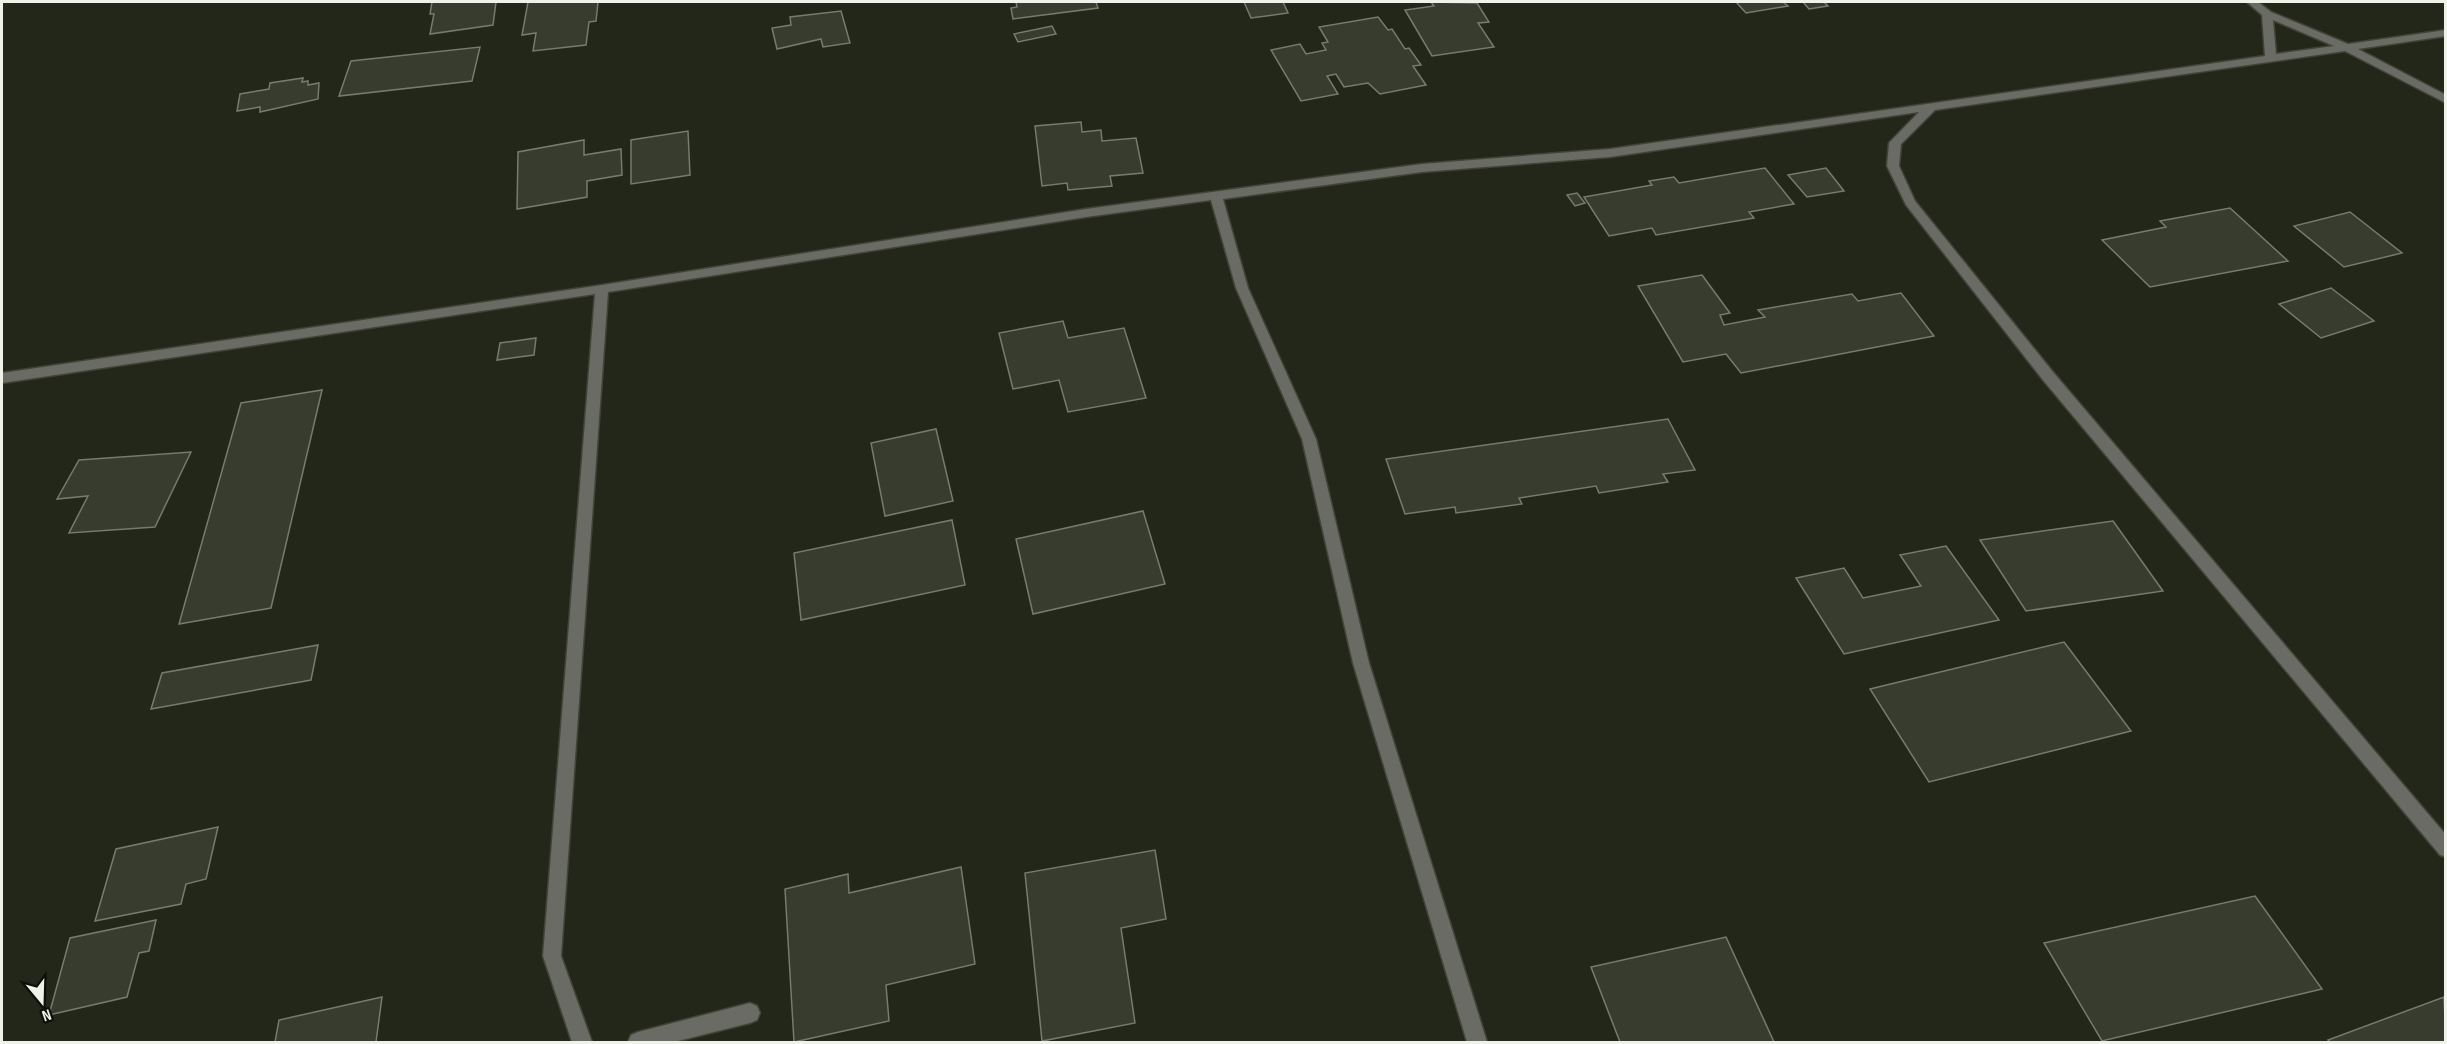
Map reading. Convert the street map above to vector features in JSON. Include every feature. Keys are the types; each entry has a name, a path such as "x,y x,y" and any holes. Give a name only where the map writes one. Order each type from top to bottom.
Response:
{"street":[{"path":"2252,2 2267,14 2346,47 2445,100"},
{"path":"2267,14 2271,57"},
{"path":"2,378 1216,196 1422,168 1610,153 2445,33"},
{"path":"1931,107 1895,143 1893,166 1910,202 2048,376 2445,849"},
{"path":"1216,196 1242,288 1309,439 1361,663 1477,1042"},
{"path":"582,1042 552,956 602,289"},
{"path":"638,1042 750,1013"}],"building":[{"path":"432,2 496,2 493,25 430,34 434,14 430,14"},
{"path":"528,2 598,2 596,21 589,22 586,45 533,51 536,33 522,35"},
{"path":"1016,2 1096,2 1098,8 1013,19 1011,8 1017,7"},
{"path":"1244,2 1283,2 1288,13 1251,18"},
{"path":"1431,2 1477,3 1489,22 1478,23 1494,47 1432,56 1405,10 1434,6"},
{"path":"1736,2 1783,2 1788,6 1746,13"},
{"path":"1803,2 1824,2 1828,6 1809,9"},
{"path":"841,11 850,43 823,47 821,39 777,49 772,28 791,25 790,17"},
{"path":"1378,17 1388,30 1392,29 1405,49 1409,48 1421,65 1413,66 1426,85 1380,94 1368,83 1344,87 1336,74 1327,76 1338,94 1301,101 1271,50 1300,44 1306,54 1326,50 1322,43 1328,42 1319,27"},
{"path":"1052,26 1056,34 1018,42 1014,34"},
{"path":"480,47 472,81 339,96 351,61"},
{"path":"303,78 302,82 308,81 308,85 319,83 318,99 260,112 260,107 237,111 240,94 269,89 270,83"},
{"path":"1081,122 1082,132 1101,130 1102,141 1136,138 1143,173 1110,176 1112,186 1068,190 1067,183 1042,186 1035,126"},
{"path":"688,131 690,175 631,184 631,140"},
{"path":"584,140 584,155 621,149 622,175 587,181 587,197 517,209 518,152"},
{"path":"1765,168 1794,204 1749,212 1754,218 1656,235 1652,228 1609,236 1584,197 1652,185 1649,181 1674,177 1679,183"},
{"path":"1826,168 1844,191 1807,197 1788,175"},
{"path":"1577,193 1585,203 1575,206 1567,195"},
{"path":"2230,208 2288,261 2150,287 2102,240 2166,227 2160,221"},
{"path":"2350,212 2402,253 2344,267 2294,226"},
{"path":"1702,275 1730,313 1720,315 1724,325 1765,317 1758,310 1852,294 1858,301 1901,293 1934,336 1741,373 1726,354 1683,362 1638,286"},
{"path":"2331,288 2374,321 2321,338 2279,304"},
{"path":"1063,321 1068,338 1124,328 1146,398 1068,412 1059,380 1013,389 999,333"},
{"path":"536,338 534,355 497,360 500,343"},
{"path":"322,390 271,608 179,624 241,403"},
{"path":"1668,419 1695,470 1663,474 1668,482 1599,493 1596,486 1519,498 1522,504 1456,513 1455,507 1405,514 1386,459"},
{"path":"936,429 953,501 885,516 871,443"},
{"path":"191,452 155,527 69,533 88,496 57,499 79,460"},
{"path":"1143,511 1165,584 1033,614 1016,539"},
{"path":"952,520 965,585 801,620 794,553"},
{"path":"2113,521 2163,591 2026,611 1980,540"},
{"path":"1946,546 1999,620 1844,654 1796,578 1844,568 1863,598 1921,586 1900,555"},
{"path":"2064,642 2131,731 1929,782 1870,689"},
{"path":"318,645 311,680 151,709 162,673"},
{"path":"218,827 206,879 186,884 181,904 95,921 116,849"},
{"path":"1155,850 1166,919 1121,928 1135,1023 1042,1041 1025,873"},
{"path":"961,867 975,964 886,985 889,1021 794,1042 785,889 848,874 849,893"},
{"path":"2255,896 2322,989 2102,1041 2044,943"},
{"path":"156,920 149,951 139,953 127,997 49,1015 70,938"},
{"path":"1726,937 1774,1042 1620,1042 1591,967"},
{"path":"382,997 376,1042 275,1042 279,1020"},
{"path":"2444,997 2446,1042 2330,1042 2328,1040"}]}
